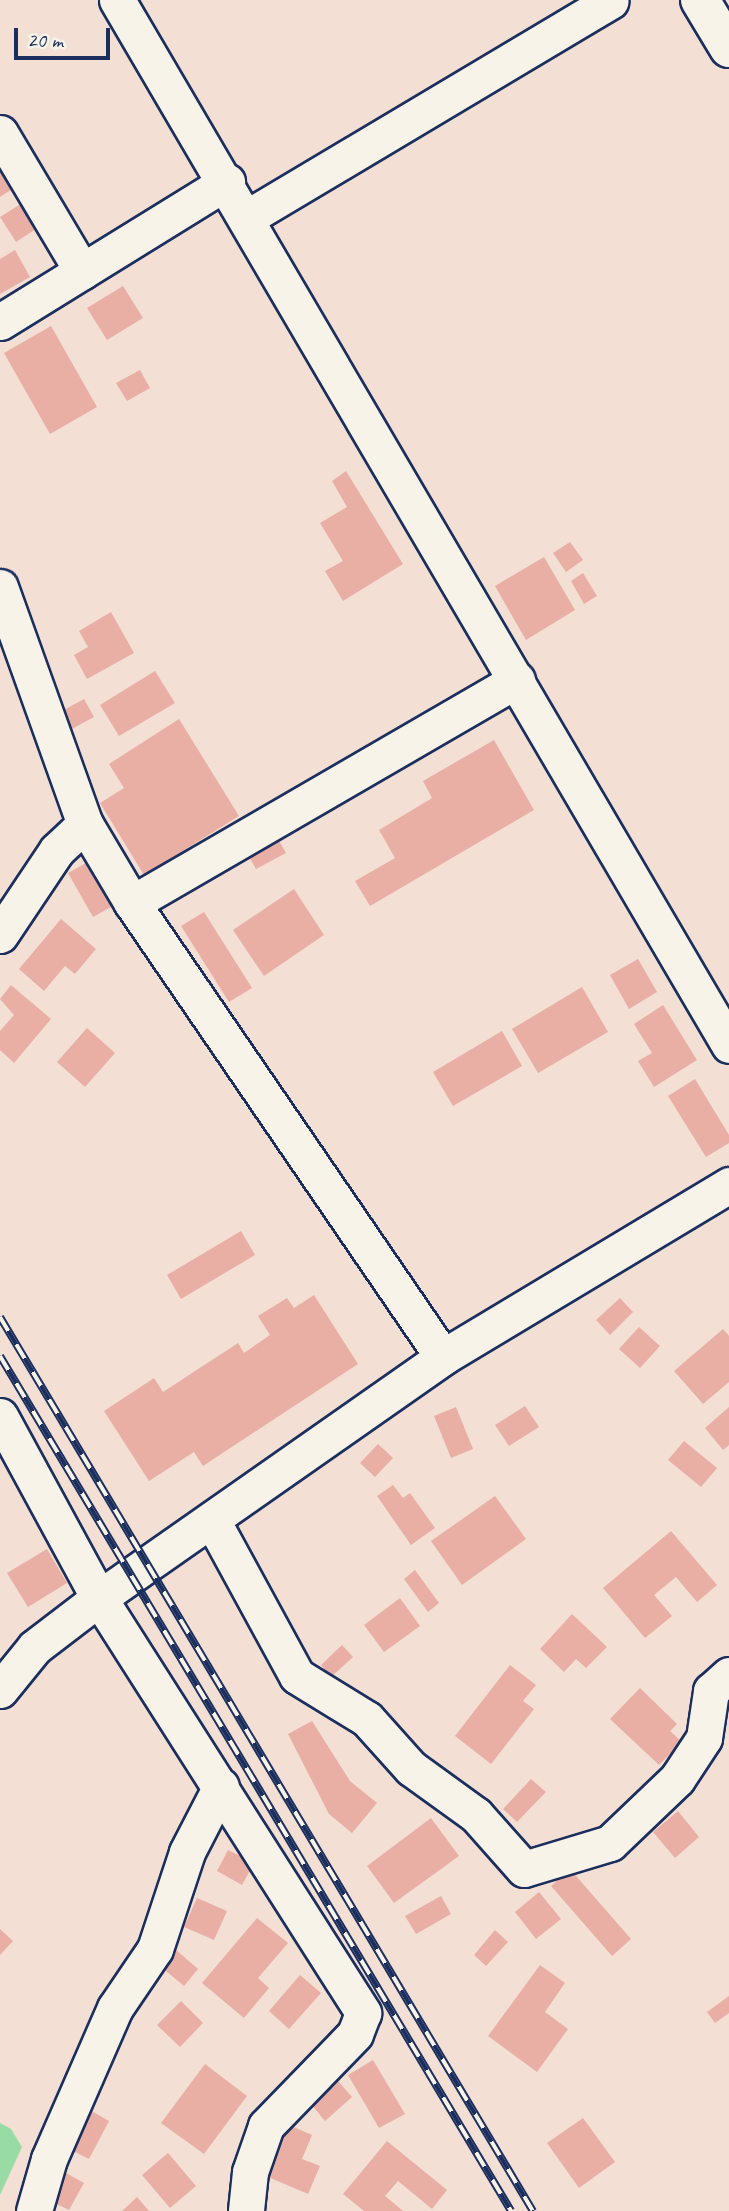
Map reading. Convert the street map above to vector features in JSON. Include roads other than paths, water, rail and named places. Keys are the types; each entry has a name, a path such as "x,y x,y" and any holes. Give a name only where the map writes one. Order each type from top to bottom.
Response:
{"highway":[{"path":"700,0 729,48"}],"street":[{"path":"117,0 248,216 729,1045"},
{"path":"248,216 611,1"},
{"path":"0,134 82,271"},
{"path":"0,322 227,182"},
{"path":"0,587 10,653 85,824 132,903 443,1357"},
{"path":"132,903 517,680"},
{"path":"0,935 57,850 85,824"},
{"path":"0,1690 35,1647 99,1598 213,1522 443,1357 729,1185"},
{"path":"0,1416 99,1598 363,2013 355,2034 266,2126 250,2172 246,2211"},
{"path":"213,1522 297,1676 367,1719 411,1768 476,1815 524,1870 610,1843 620,1834 677,1779 704,1738 711,1691 729,1675"},
{"path":"34,2211 55,2146 116,2008 155,1949 187,1852 220,1786"}],"railway":[{"path":"0,1317 533,2211"},
{"path":"0,1356 511,2211"}]}
